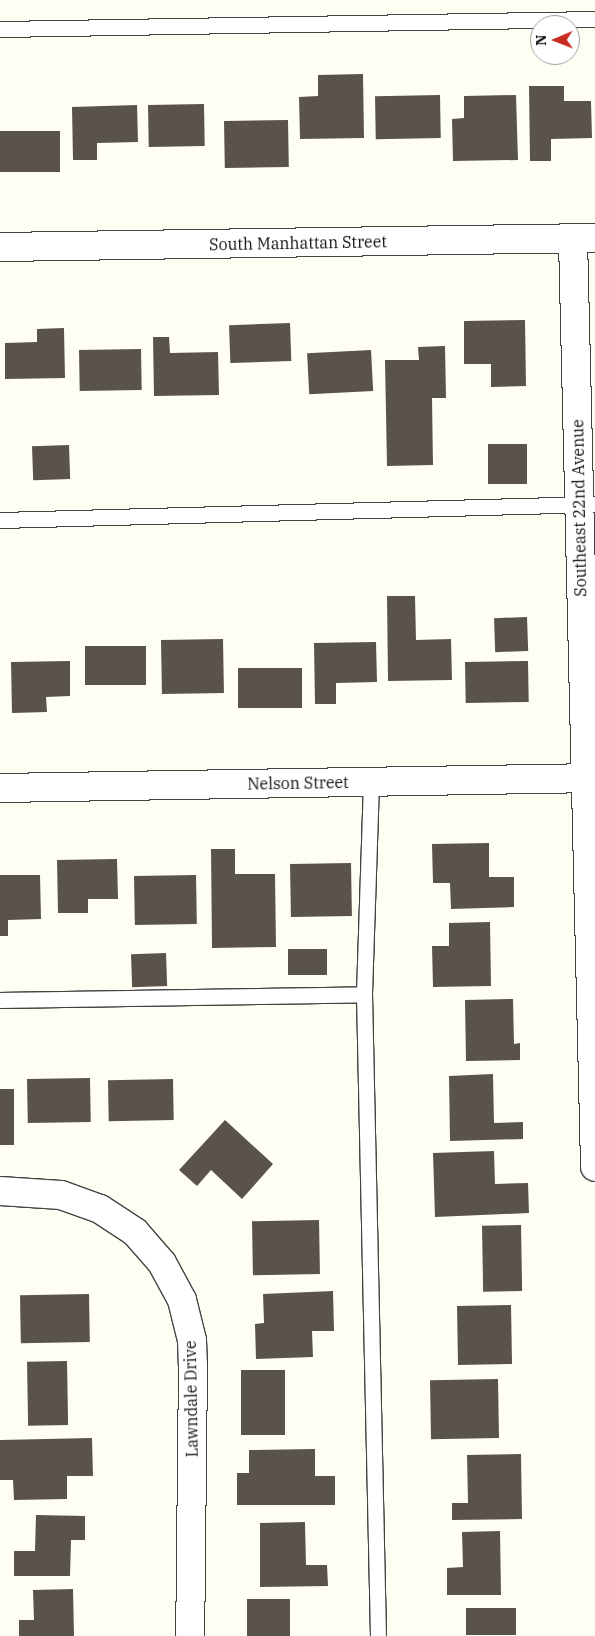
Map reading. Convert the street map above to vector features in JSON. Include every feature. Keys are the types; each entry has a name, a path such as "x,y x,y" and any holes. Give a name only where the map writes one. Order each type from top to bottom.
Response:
{"street":[{"name":"South Manhattan Street","path":"0,247 584,239"},
{"name":"Southeast 22nd Avenue","path":"584,239 595,1167"},
{"name":"Nelson Street","path":"0,788 590,778"},
{"name":"Lawndale Drive","path":"0,1191 61,1195 100,1209 135,1232 162,1263 182,1300 192,1340 193,1364 190,1636"}],"lane":[{"path":"0,29 595,19"},
{"path":"0,520 587,504"},
{"path":"371,782 364,994 378,1636"},
{"path":"0,1000 364,994"}],"building":[{"path":"363,74 364,138 300,139 299,97 318,96 318,75"},
{"path":"529,86 564,86 564,101 591,101 592,138 551,139 551,161 530,161"},
{"path":"440,95 441,138 376,139 375,96"},
{"path":"516,95 518,160 453,161 452,119 464,118 464,96"},
{"path":"204,104 205,146 149,147 148,105"},
{"path":"137,105 138,142 97,143 97,160 73,160 72,107"},
{"path":"288,120 289,167 225,168 224,121"},
{"path":"0,131 60,131 60,172 0,172"},
{"path":"525,320 526,386 491,387 491,364 464,364 464,321"},
{"path":"290,323 291,361 230,363 229,325"},
{"path":"64,328 65,378 5,379 5,343 37,342 37,329"},
{"path":"153,337 169,337 170,353 218,352 219,395 154,396"},
{"path":"445,346 446,398 432,398 433,465 387,466 385,360 419,360 418,347"},
{"path":"141,349 142,390 80,391 79,350"},
{"path":"371,350 373,391 309,394 307,353"},
{"path":"488,444 527,444 527,484 488,484"},
{"path":"69,445 70,479 33,480 32,446"},
{"path":"387,596 415,596 416,640 451,639 452,680 388,681"},
{"path":"527,617 528,651 495,652 494,618"},
{"path":"223,639 224,693 162,694 161,640"},
{"path":"376,642 377,682 336,683 336,704 315,704 314,643"},
{"path":"85,646 146,646 146,685 85,685"},
{"path":"70,661 70,696 46,697 47,712 12,713 11,662"},
{"path":"528,661 529,702 466,703 465,662"},
{"path":"238,668 302,668 302,708 238,708"},
{"path":"489,843 489,877 514,877 514,907 451,909 450,883 433,883 432,844"},
{"path":"211,849 235,849 235,874 275,874 276,947 212,948"},
{"path":"117,859 118,899 88,899 88,913 58,913 57,860"},
{"path":"351,863 352,916 291,917 290,864"},
{"path":"0,875 40,875 41,919 8,920 8,936 0,936"},
{"path":"196,875 197,924 135,925 134,876"},
{"path":"490,922 491,986 433,987 432,946 449,946 449,923"},
{"path":"288,949 327,949 327,975 288,975"},
{"path":"166,953 167,986 132,987 131,954"},
{"path":"513,999 514,1044 520,1043 520,1060 466,1061 465,1000"},
{"path":"493,1074 494,1123 523,1122 523,1139 450,1141 449,1076"},
{"path":"90,1078 91,1122 28,1123 27,1079"},
{"path":"173,1079 174,1120 109,1121 108,1080"},
{"path":"0,1089 14,1089 14,1145 0,1145"},
{"path":"225,1120 273,1164 242,1199 211,1170 197,1186 179,1170"},
{"path":"494,1151 495,1184 528,1183 529,1213 435,1217 433,1153"},
{"path":"319,1220 320,1274 253,1275 252,1221"},
{"path":"521,1225 522,1291 483,1292 482,1226"},
{"path":"333,1291 334,1331 312,1331 313,1357 256,1359 255,1324 264,1323 263,1294"},
{"path":"89,1294 90,1342 21,1343 20,1295"},
{"path":"511,1305 512,1364 458,1365 457,1306"},
{"path":"67,1361 68,1425 28,1426 27,1362"},
{"path":"241,1370 285,1370 285,1435 241,1435"},
{"path":"498,1379 499,1438 431,1439 430,1380"},
{"path":"92,1438 93,1476 67,1476 67,1499 14,1500 13,1480 0,1480 0,1440"},
{"path":"315,1449 315,1476 335,1476 335,1505 237,1505 237,1473 249,1473 249,1450"},
{"path":"521,1454 522,1519 452,1520 452,1503 468,1503 467,1455"},
{"path":"36,1515 85,1516 85,1540 71,1540 70,1576 14,1576 14,1551 35,1551"},
{"path":"305,1522 306,1565 327,1565 328,1586 260,1587 260,1523"},
{"path":"500,1531 501,1595 447,1595 447,1568 463,1567 462,1532"},
{"path":"73,1589 74,1636 19,1636 19,1620 34,1620 33,1590"},
{"path":"247,1599 290,1599 290,1636 247,1636"},
{"path":"466,1608 516,1608 516,1635 466,1635"}]}
